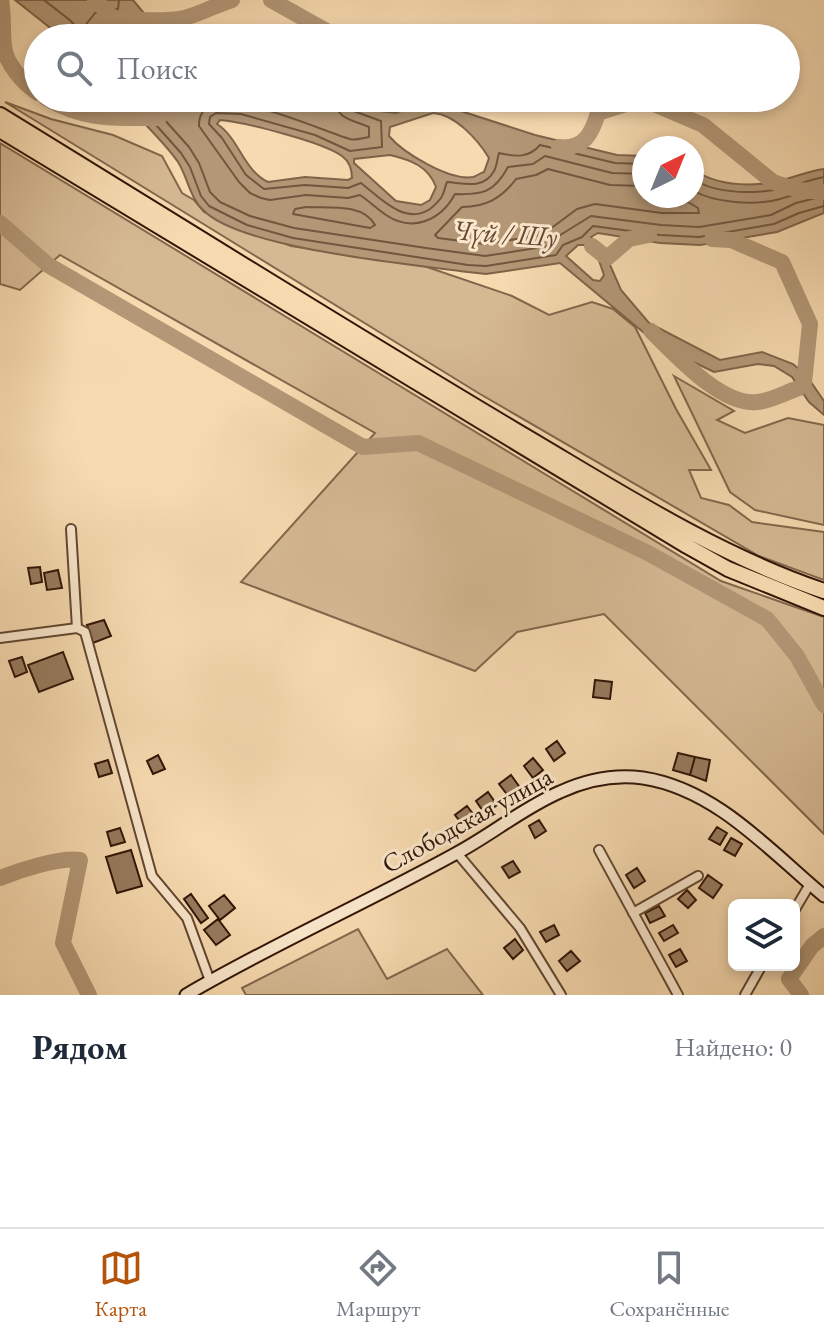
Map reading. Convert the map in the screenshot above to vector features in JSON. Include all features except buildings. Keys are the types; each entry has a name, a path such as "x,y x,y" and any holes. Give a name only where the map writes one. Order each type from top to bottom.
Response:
{"highway":[{"path":"0,115 456,395 689,533 779,576 824,591"},
{"path":"0,130 687,546 728,569 824,608"}],"street":[{"path":"71,529 77,628"},
{"path":"0,638 77,628 85,632 152,876 187,918 210,981"},
{"name":"Слободская улица","path":"186,995 457,853 559,792 601,778 642,778 682,789 752,834 824,896"},
{"path":"599,850 678,995"},
{"path":"457,853 520,928 561,995"},
{"path":"633,913 698,876"},
{"path":"800,901 810,884"},
{"path":"745,995 759,971"}],"shaded area":[{"path":"5,102 24,109 24,112 113,135 162,156 182,193 194,200 204,212 291,246 424,266 512,296 549,315 592,302 613,309 635,327 711,470 689,470 701,498 729,505 752,522 824,532 824,580 759,556 480,394"},
{"path":"0,143 721,581 824,617 824,834 604,614 517,632 475,671 241,582 375,433 60,255 20,290 0,284"},
{"path":"674,376 734,411 717,420 745,433 788,418 824,425 824,525 755,510 730,492"},
{"path":"358,929 387,979 447,949 483,995 246,995 242,988"}],"water":[{"path":"15,0 133,0 151,24 45,24"},
{"name":"Чүй / Шу","path":"135,112 464,112 535,135 617,155 632,156 632,208 704,208 704,175 731,183 763,184 824,169 824,213 777,232 700,245 660,243 598,233 591,237 607,258 621,290 649,323 720,360 762,352 793,364 806,375 824,401 824,415 809,402 792,377 774,366 758,364 714,372 685,358 649,337 560,263 486,274 288,245 223,224 203,210 178,162","holes":["433,113 457,123 479,144 489,158 484,172 473,177 452,175 416,157 389,136 390,127","220,120 247,124 332,151 345,158 352,178 305,177 268,182 253,170 231,137 217,124","390,155 423,169 436,187 430,200 421,205 396,201 354,163 354,159","578,245 585,245 597,255 604,275 600,281 593,280 566,256"]}],"waterway":[{"path":"1,0 5,53 24,82"},
{"path":"95,0 114,19 158,21 184,18 232,0"},
{"path":"271,0 314,24"},
{"path":"78,112 114,118 159,118"},
{"path":"559,147 575,146 586,139 601,112"},
{"path":"672,112 703,125 773,182 798,190 824,192"},
{"path":"0,223 48,265 363,447 418,443 648,553 767,619 797,656 824,705"},
{"path":"592,246 607,258 629,239 649,235"},
{"path":"651,331 714,388 743,401 768,400 804,383 810,324 782,262 731,240 712,239"},
{"path":"0,878 51,862 80,860 63,943 89,995"},
{"path":"801,995 789,979 812,946 824,936"}]}
